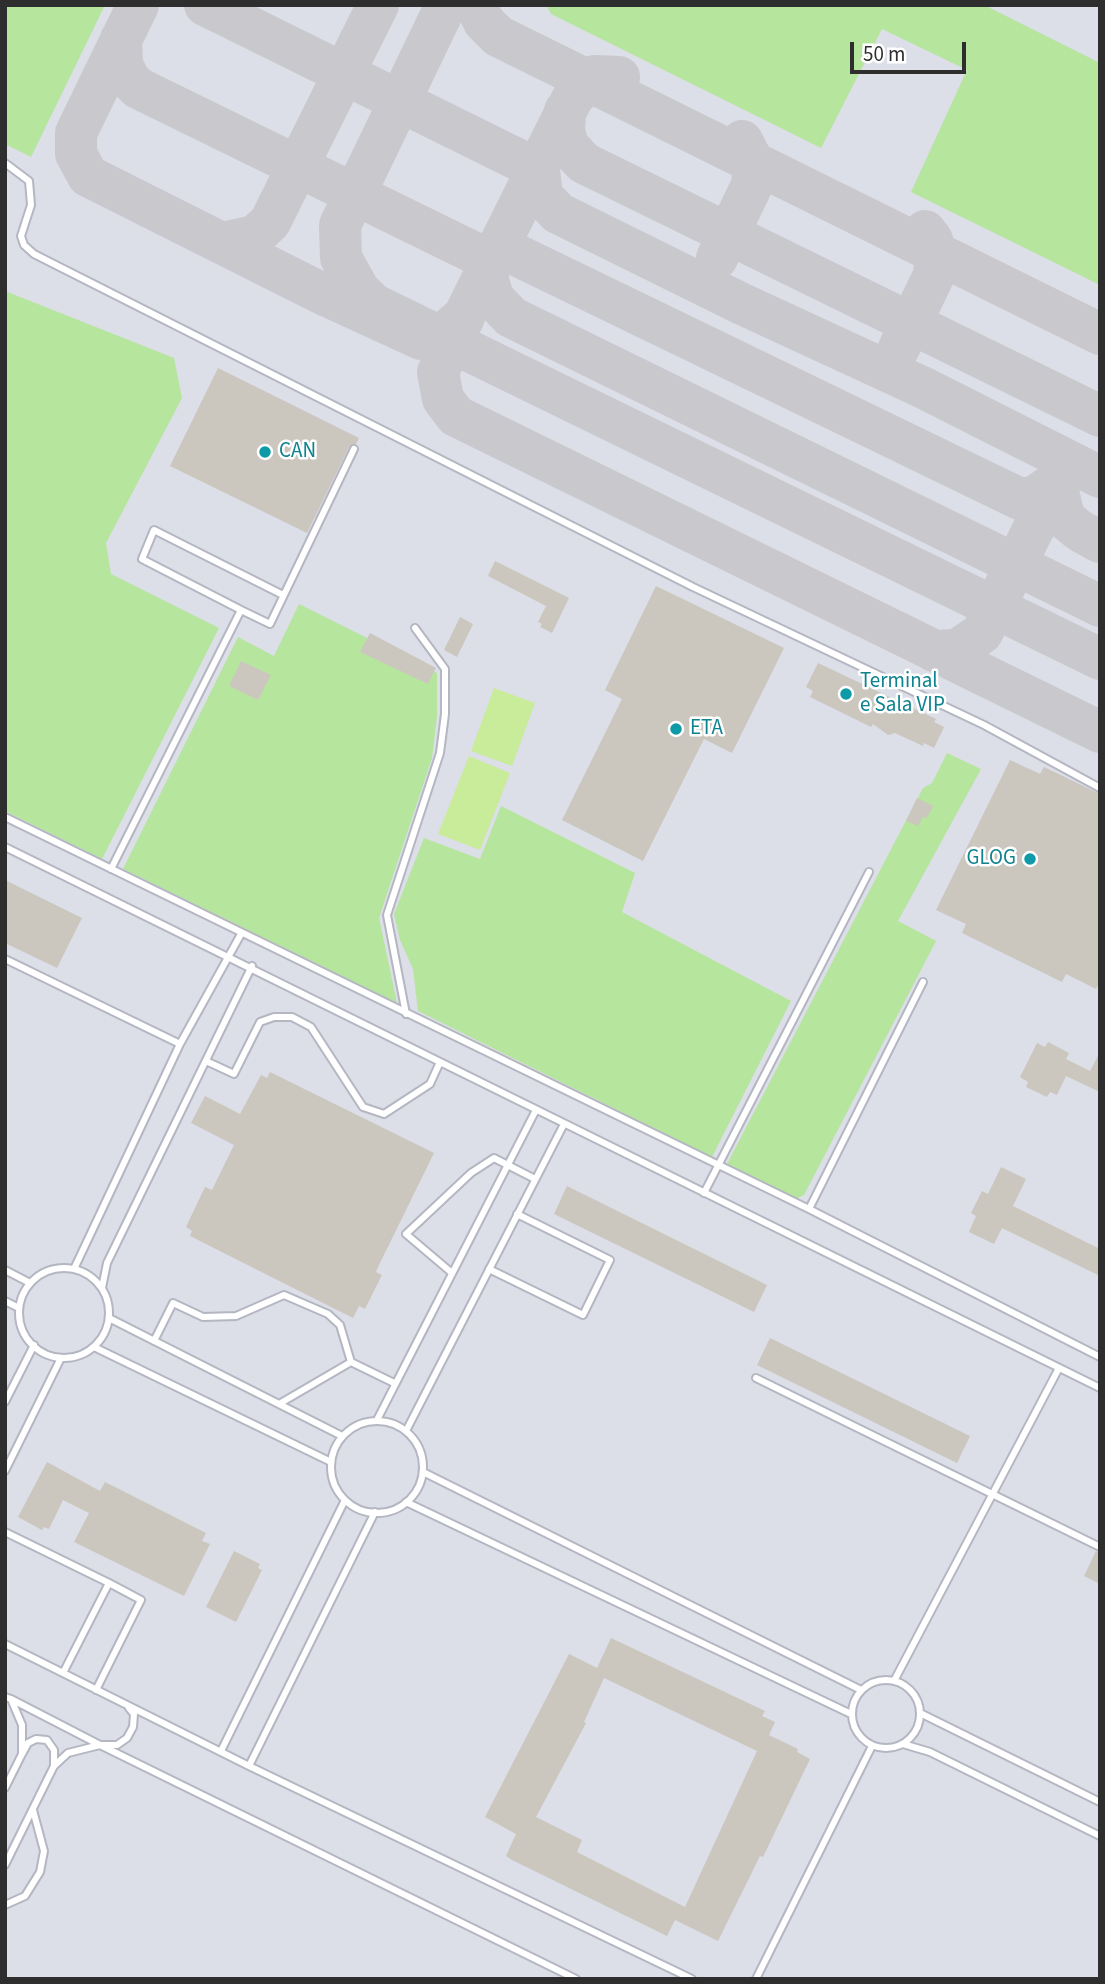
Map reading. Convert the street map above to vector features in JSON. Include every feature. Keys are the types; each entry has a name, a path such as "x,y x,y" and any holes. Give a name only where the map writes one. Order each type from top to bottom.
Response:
{"lane":[{"path":"5,163 29,181 31,205 21,236 24,245 34,254 693,587 984,725 1100,788"},
{"path":"283,595 154,530 142,559 270,624 354,449"},
{"path":"111,869 241,610"},
{"path":"406,1014 387,915 440,752 445,714 445,669 415,628"},
{"path":"5,817 809,1209 1100,1357"},
{"path":"5,847 252,966 564,1124 1100,1388"},
{"path":"704,1193 869,872"},
{"path":"74,1269 180,1044 227,956 242,934"},
{"path":"5,959 180,1044"},
{"path":"102,1288 107,1263 252,966"},
{"path":"809,1209 923,982"},
{"path":"206,1061 234,1074 260,1022 274,1017 292,1017 311,1027 363,1108 384,1114 430,1084 440,1062"},
{"path":"377,1420 536,1110"},
{"path":"406,1431 564,1124"},
{"path":"452,1273 406,1234 471,1173 494,1158 535,1179"},
{"path":"489,1269 583,1315 610,1259 517,1214"},
{"path":"74,1269 93,1278 102,1288 108,1302 109,1318 104,1335 94,1347 77,1356 61,1358 40,1351 34,1345 20,1324 19,1308 30,1283 47,1271 74,1269"},
{"path":"5,1270 30,1283"},
{"path":"154,1341 173,1303 203,1317 236,1316 284,1295 328,1314 340,1325 351,1362 394,1383"},
{"path":"5,1301 19,1308"},
{"path":"109,1318 342,1436"},
{"path":"5,1402 34,1345"},
{"path":"94,1347 331,1462"},
{"path":"5,1471 61,1358"},
{"path":"279,1404 351,1362"},
{"path":"894,1681 1059,1368"},
{"path":"756,1378 1100,1547"},
{"path":"377,1420 391,1423 406,1431 415,1441 422,1456 423,1472 417,1490 406,1502 390,1510 375,1512 359,1509 345,1500 331,1475 331,1462 342,1436 361,1423 377,1420"},
{"path":"423,1472 861,1690"},
{"path":"221,1751 345,1500"},
{"path":"406,1502 851,1713"},
{"path":"249,1766 375,1512"},
{"path":"5,1532 141,1600 96,1690"},
{"path":"63,1673 109,1583"},
{"path":"5,1644 249,1766 692,1979"},
{"path":"903,1744 918,1726 920,1713 911,1691 894,1681 882,1680 861,1690 851,1713 858,1736 872,1746 884,1749 903,1744 930,1752 1100,1836"},
{"path":"8,1698 576,1979"},
{"path":"8,1698 22,1725 22,1754"},
{"path":"5,1865 54,1766 68,1753 100,1745 117,1745 127,1738 133,1727 134,1714 126,1705"},
{"path":"920,1713 1100,1802"},
{"path":"5,1788 28,1743 36,1739 47,1740 54,1749 54,1766"},
{"path":"756,1979 872,1746"},
{"path":"5,1905 25,1896 40,1872 44,1851 33,1810"}],"shaded area":[{"path":"5,5 1100,5 1100,1979 5,1979"}],"green space":[{"path":"5,5 105,5 31,157 5,144"},
{"path":"546,5 984,5 1100,63 1100,285 911,192 967,70 882,29 821,148 551,14"},
{"path":"5,291 174,358 182,398 106,543 111,574 219,628 102,859 5,811"},
{"path":"299,604 437,673 437,716 432,758 379,918 397,1003 123,869 238,637 274,656"},
{"path":"494,688 535,703 512,766 471,751"},
{"path":"947,753 981,769 898,921 936,941 804,1195 796,1199 788,1197 727,1164 923,788 932,783"},
{"path":"469,756 510,773 480,850 438,834"},
{"path":"501,806 635,873 622,912 791,1001 712,1157 418,1011 413,969 400,940 394,914 424,838 480,859"}],"building":[{"name":"CAN","path":"218,368 359,438 356,444 349,447 307,533 170,466"},
{"path":"495,561 569,598 552,633 540,627 542,624 538,622 546,606 488,576"},
{"name":"ETA","path":"656,586 784,648 732,753 704,739 643,861 562,820 622,699 605,690"},
{"path":"460,617 473,624 457,657 444,650"},
{"path":"370,633 436,668 428,684 360,652"},
{"path":"241,661 271,675 258,700 229,686"},
{"path":"818,663 936,719 934,722 944,727 934,748 895,733 888,735 873,724 871,727 810,697 813,691 806,687"},
{"name":"GLOG","path":"1010,760 1040,774 1044,767 1100,794 1100,982 1096,989 1066,974 1062,982 962,933 966,924 936,910"},
{"path":"917,798 933,806 927,818 923,817 918,826 906,821"},
{"path":"5,880 82,918 57,968 5,943"},
{"path":"1048,1042 1069,1053 1066,1059 1090,1071 1100,1052 1100,1092 1066,1076 1057,1095 1050,1092 1047,1097 1026,1087 1028,1082 1020,1077 1037,1043 1045,1047"},
{"path":"270,1072 434,1153 376,1272 382,1275 365,1309 359,1306 353,1318 190,1236 192,1231 186,1227 205,1187 212,1190 234,1145 191,1123 205,1096 240,1114 261,1075 267,1078"},
{"path":"1001,1167 1026,1179 1013,1206 1100,1249 1100,1276 1002,1228 994,1244 969,1232 976,1216 971,1213 982,1191 988,1194"},
{"path":"567,1186 767,1285 754,1312 554,1214"},
{"path":"770,1338 970,1436 957,1463 757,1365"},
{"path":"47,1462 100,1491 105,1482 206,1533 202,1541 210,1544 184,1596 74,1542 89,1513 63,1500 49,1529 44,1527 42,1530 18,1517"},
{"path":"234,1551 260,1564 258,1568 262,1570 236,1622 206,1607"},
{"path":"1096,1551 1100,1553 1100,1584 1084,1576"},
{"path":"611,1638 765,1711 762,1716 775,1722 769,1735 798,1749 797,1752 810,1759 763,1857 760,1856 718,1941 675,1920 667,1936 512,1860 506,1856 516,1834 485,1817 569,1654 597,1668","holes":["604,1678 757,1751 685,1907 577,1852 582,1840 536,1817 586,1723 584,1722"]}],"taxiway":[{"path":"138,5 76,133 76,154 88,176 325,295 421,339 440,337 464,316 574,95 596,79 595,76 619,77"},
{"path":"205,5 535,168"},
{"path":"222,243 255,236 270,222 378,5"},
{"path":"446,5 340,225 341,258 359,290 373,304 1100,659"},
{"path":"476,5 484,22 498,36 1100,334"},
{"path":"121,39 122,65 129,79 138,88 491,261"},
{"path":"565,111 564,130 568,146 584,163 1100,416"},
{"path":"717,258 752,185 754,164 742,141"},
{"path":"538,162 542,196 558,213 740,303 924,388 1100,477"},
{"path":"899,348 934,275 936,254 932,240 925,231"},
{"path":"498,246 1020,499 1034,497 1056,482 1064,518 1100,542"},
{"path":"488,268 493,298 511,317 1100,606"},
{"path":"464,317 438,372 443,399 456,416 1100,732"},
{"path":"934,651 957,650 982,633 1060,475"}],"place":[{"name":"CAN","path":"265,452"},
{"name":"Terminal e Sala VIP","path":"846,694"},
{"name":"ETA","path":"676,729"},
{"name":"GLOG","path":"1030,859"}]}
